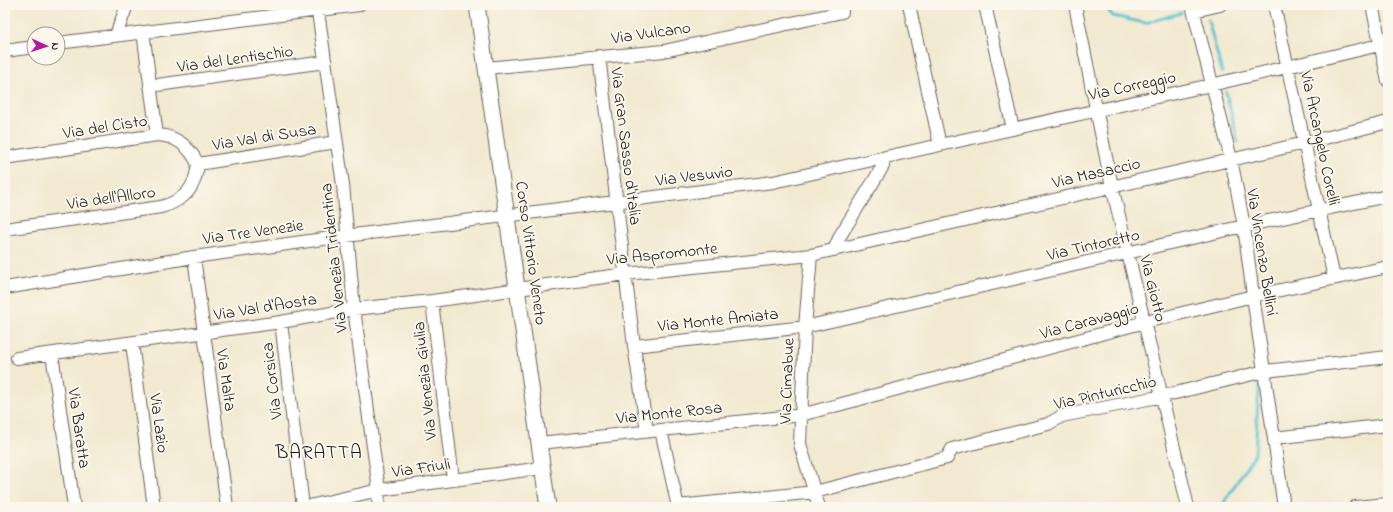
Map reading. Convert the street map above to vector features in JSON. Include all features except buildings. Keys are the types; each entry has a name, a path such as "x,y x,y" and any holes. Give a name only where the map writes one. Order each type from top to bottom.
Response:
{"main road":[{"name":"Corso Vittorio Veneto","path":"476,5 518,288 548,507"}],"street":[{"path":"116,35 127,5"},
{"path":"66,42 317,7 359,5"},
{"path":"909,5 940,145"},
{"path":"985,5 1013,129"},
{"name":"Via Giotto","path":"1075,5 1112,186 1163,396 1188,507"},
{"path":"1193,8 1220,5"},
{"name":"Via Arcangelo Corelli","path":"1274,5 1334,278"},
{"path":"1372,5 1384,44 1388,81"},
{"name":"Via Venezia Tridentina","path":"317,7 343,185 354,309 378,490 378,507"},
{"name":"Via Vincenzo Bellini","path":"1193,8 1211,85 1231,159 1244,226 1284,507"},
{"name":"Via Vulcano","path":"486,68 599,56 664,51 842,12"},
{"path":"143,32 157,135"},
{"name":"Via Correggio","path":"883,158 1097,109 1211,85 1384,44"},
{"path":"5,51 26,48"},
{"name":"Via Gran Sasso d'Italia","path":"599,56 618,202 634,346 647,431"},
{"name":"Via del Lentischio","path":"150,86 325,62"},
{"name":"Via Masaccio","path":"811,255 1305,143 1388,122"},
{"name":"Via del Cisto","path":"5,158 157,135 168,136 186,146 198,164"},
{"name":"Via Val di Susa","path":"198,164 336,142"},
{"path":"834,250 840,236 883,166 883,158"},
{"name":"Via Vesuvio","path":"507,216 773,182 883,158"},
{"name":"Via dell'Alloro","path":"5,229 161,207 175,203 192,186 196,176 198,164"},
{"name":"Via Tintoretto","path":"805,327 1128,254 1244,226 1388,196"},
{"name":"Via Tre Venezie","path":"5,288 194,257 507,216"},
{"name":"Via Aspromonte","path":"518,288 626,274 811,255"},
{"name":"Via Cimabue","path":"811,255 805,327 800,444 819,507"},
{"name":"Via Malta","path":"194,257 228,507"},
{"name":"Via Caravaggio","path":"801,415 1145,322 1253,296 1388,267"},
{"name":"Via Val d'Aosta","path":"17,358 281,322 354,309 432,301 518,288"},
{"name":"Via Venezia Giulia","path":"432,301 453,480"},
{"name":"Via Corsica","path":"281,322 304,507"},
{"name":"Via Monte Amiata","path":"634,346 805,327"},
{"name":"Via Lazio","path":"132,343 154,507"},
{"name":"Via Baratta","path":"52,354 74,507"},
{"name":"Via Pinturicchio","path":"678,506 815,492 947,458 952,449 1048,424 1062,416 1163,396 1265,372 1388,357"},
{"name":"Via Monte Rosa","path":"540,443 801,415"},
{"path":"1274,438 1388,425"},
{"path":"661,430 678,506"},
{"name":"Via Friuli","path":"304,507 378,490 542,468"},
{"path":"1355,507 1388,504"}],"waterway":[{"path":"1103,5 1113,16 1145,23 1181,13"},
{"path":"1208,20 1222,72"},
{"path":"1226,92 1238,142"},
{"path":"1221,507 1255,454 1259,385"}],"district":[{"name":"BARATTA","path":"319,451"}]}
